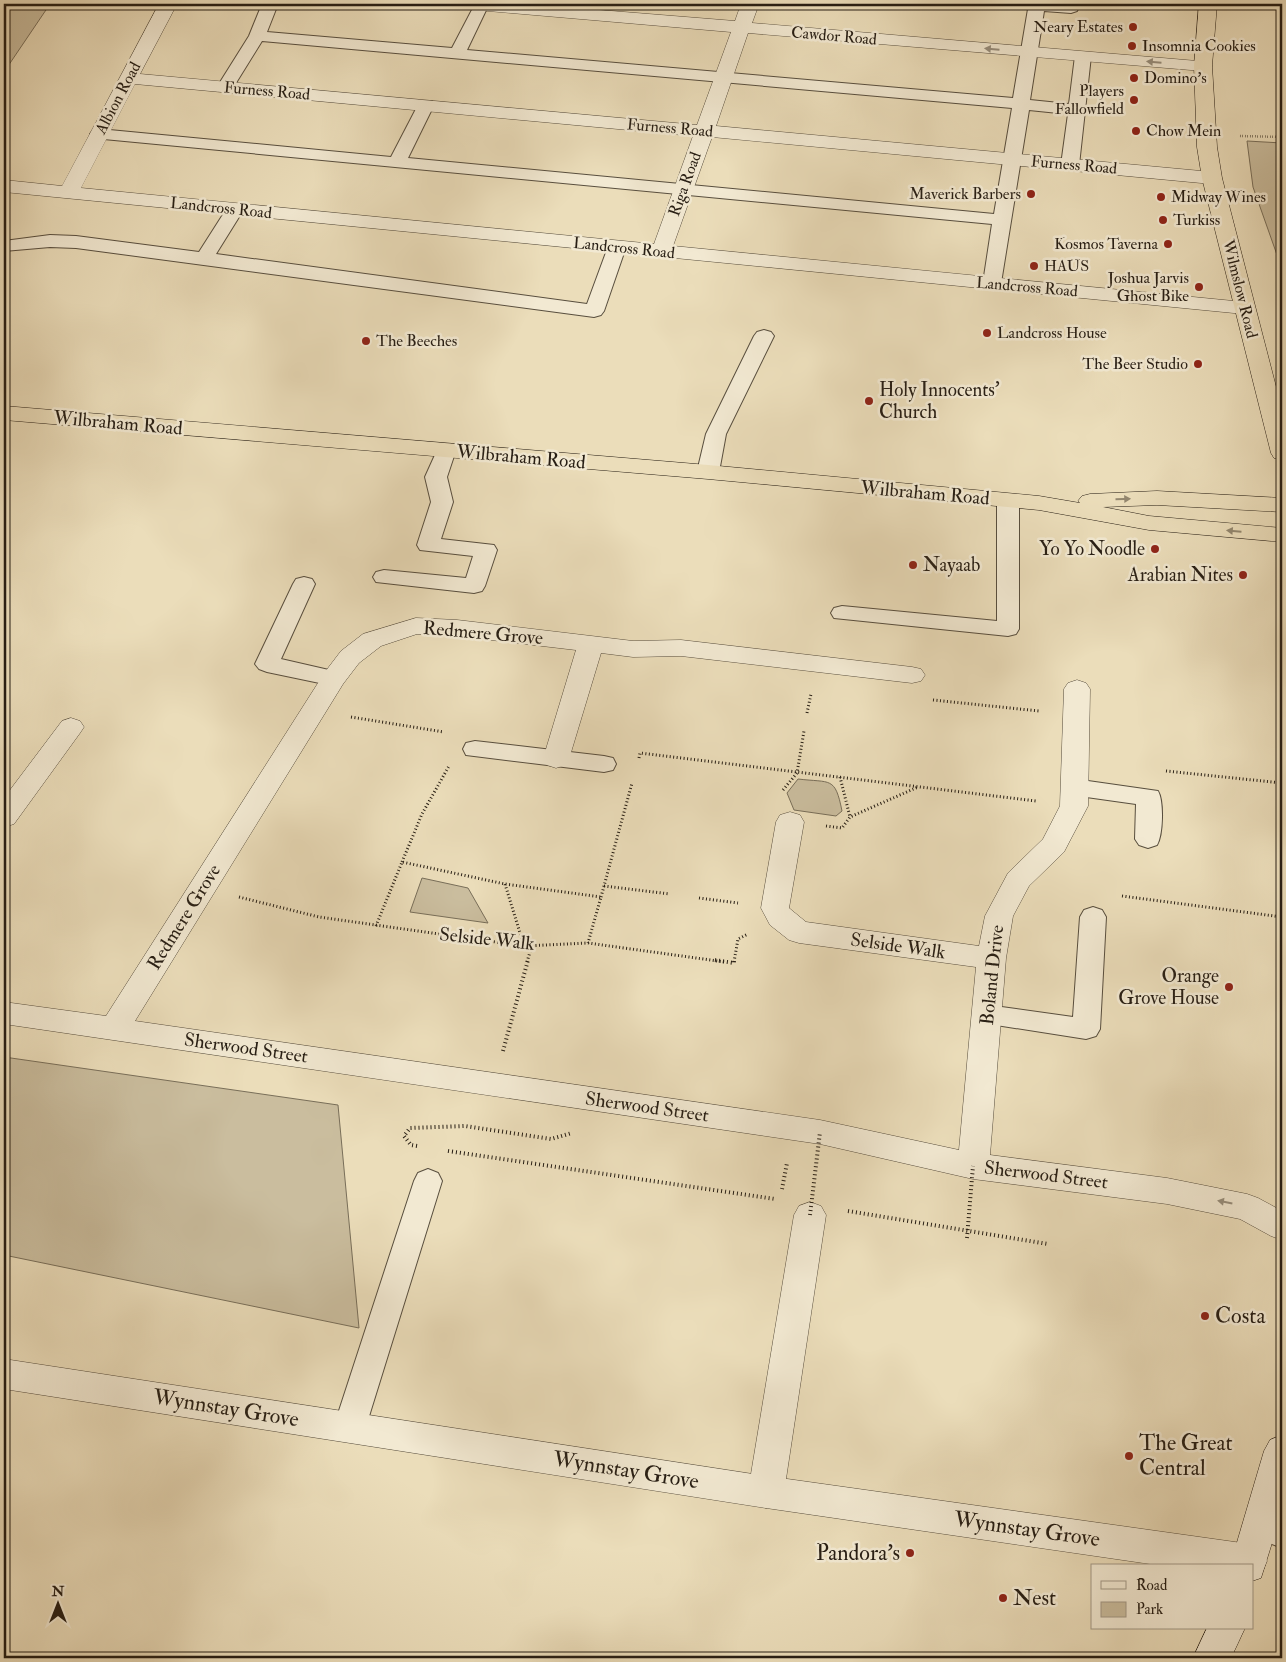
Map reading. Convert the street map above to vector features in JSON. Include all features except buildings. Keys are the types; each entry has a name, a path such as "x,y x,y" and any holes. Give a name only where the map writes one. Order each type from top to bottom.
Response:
{"highway":[{"name":"Wilmslow Road","path":"1208,4 1203,66 1208,147 1212,178 1282,453"},
{"name":"Wilbraham Road","path":"4,413 708,472 1008,500 1039,503 1149,523 1282,534"},
{"name":"Wilbraham Road","path":"1039,503 1157,498 1282,505"}],"street":[{"name":"Albion Road","path":"68,193 168,4"},
{"name":"Cawdor Road","path":"476,4 1203,66"},
{"name":"Riga Road","path":"661,252 750,4"},
{"name":"Furness Road","path":"129,78 1212,178"},
{"name":"Landcross Road","path":"4,186 1244,308"},
{"name":"Redmere Grove","path":"114,1029 334,678 350,656 372,640 416,626 457,628 634,650 681,648 912,675"},
{"path":"556,759 591,644"},
{"name":"Boland Drive","path":"973,1166 991,958 999,916 1018,880 1054,845 1074,797 1077,689"},
{"path":"4,817 72,727"},
{"path":"780,918 776,908 790,822"},
{"name":"Selside Walk","path":"780,918 799,932 991,958"},
{"name":"Sherwood Street","path":"4,1013 820,1132 973,1166 1176,1192 1247,1207 1282,1227"},
{"path":"766,1492 819,1209"},
{"name":"Wynnstay Grove","path":"4,1374 350,1426 766,1492 1248,1563"},
{"path":"1248,1563 1272,1528 1282,1451"},
{"path":"1212,1658 1227,1630"}],"lane":[{"path":"226,87 257,36 270,4"},
{"path":"457,54 476,4"},
{"path":"1020,4 1071,8 1072,4"},
{"path":"992,283 1037,5"},
{"path":"257,36 1077,110"},
{"path":"1070,165 1083,56"},
{"path":"397,162 426,106"},
{"path":"99,134 1002,220"},
{"path":"204,258 235,209"},
{"path":"4,246 50,241 76,242 594,311 617,247"},
{"path":"708,472 716,434 764,336"},
{"path":"384,577 474,586 486,550 428,545 442,502 436,477 446,450"},
{"path":"842,613 1008,629 1008,500"},
{"path":"304,584 267,664 334,678"},
{"path":"475,749 604,764"},
{"path":"1074,797 1149,797 1148,839"},
{"path":"987,1014 1086,1029 1093,917"},
{"path":"350,1426 428,1181"}],"path":[{"path":"1208,147 1241,149 1239,136 1282,137"},
{"path":"912,675 909,697 1043,711"},
{"path":"314,710 447,733"},
{"path":"796,772 804,731"},
{"path":"638,761 640,753 918,787 1074,797"},
{"path":"376,926 422,814 450,764"},
{"path":"1157,770 1282,783"},
{"path":"588,943 634,777"},
{"path":"840,778 850,817"},
{"path":"790,822 842,828 850,817 918,787"},
{"path":"402,862 505,884 600,897"},
{"path":"505,884 524,946"},
{"path":"604,886 670,894"},
{"name":"Selside Walk","path":"202,888 319,917 376,926 524,946 588,943 734,963 738,939 780,918"},
{"path":"1115,895 1282,917"},
{"path":"494,1084 532,945"},
{"path":"420,1146 411,1145 404,1136 410,1128 465,1126 550,1139 574,1132 586,1098"},
{"path":"820,1132 819,1209 1048,1244"},
{"path":"440,1149 781,1200"},
{"path":"968,1238 973,1166"}],"green space":[{"path":"4,4 50,4 4,72"},
{"path":"1247,141 1282,143 1282,269 1253,187"},
{"path":"798,779 830,783 837,792 842,811 836,816 794,810 787,793"},
{"path":"422,878 468,888 488,923 410,912"},
{"path":"4,1057 338,1105 359,1328 4,1255"}],"place":[{"name":"Neary Estates","path":"1133,27"},
{"name":"Insomnia Cookies","path":"1132,46"},
{"name":"Domino's","path":"1134,78"},
{"name":"Players Fallowfield","path":"1134,100"},
{"name":"Chow Mein","path":"1136,131"},
{"name":"Maverick Barbers","path":"1031,194"},
{"name":"Midway Wines","path":"1161,197"},
{"name":"Turkiss","path":"1163,220"},
{"name":"Kosmos Taverna","path":"1168,244"},
{"name":"HAUS","path":"1034,266"},
{"name":"Joshua Jarvis Ghost Bike","path":"1199,287"},
{"name":"Landcross House","path":"987,333"},
{"name":"The Beeches","path":"366,341"},
{"name":"The Beer Studio","path":"1198,364"},
{"name":"Holy Innocents' Church","path":"869,401"},
{"name":"Yo Yo Noodle","path":"1155,549"},
{"name":"Nayaab","path":"913,565"},
{"name":"Arabian Nites","path":"1243,575"},
{"name":"Orange Grove House","path":"1229,987"},
{"name":"Costa","path":"1205,1316"},
{"name":"The Great Central","path":"1129,1456"},
{"name":"Pandora's","path":"910,1553"},
{"name":"Nest","path":"1003,1598"}]}
